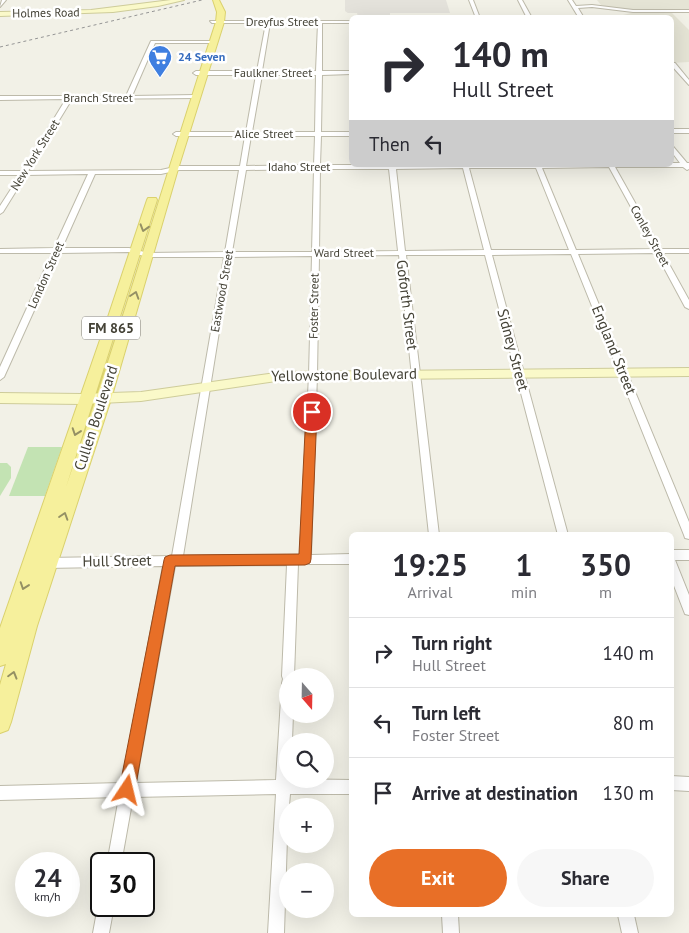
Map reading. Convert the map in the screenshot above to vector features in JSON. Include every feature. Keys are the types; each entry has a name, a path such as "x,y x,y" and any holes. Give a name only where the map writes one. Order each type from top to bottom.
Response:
{"main road":[{"name":"Cullen Boulevard","path":"40,562 87,399 122,314 200,73 215,11"},
{"name":"Cullen Boulevard","path":"0,657 40,562 104,398 122,314"},
{"name":"Cullen Boulevard","path":"0,722 12,627"}],"street":[{"path":"0,6 4,0"},
{"name":"Holmes Road","path":"0,14 84,12 135,8 181,0"},
{"path":"471,0 477,15"},
{"path":"520,0 528,15"},
{"path":"570,0 580,15"},
{"path":"574,7 592,6 625,11 689,11"},
{"name":"Dreyfus Street","path":"215,11 268,22 349,22"},
{"name":"Eastwood Street","path":"116,852 205,388 268,22"},
{"name":"Foster Street","path":"289,668 313,375 320,22"},
{"path":"128,98 153,42 209,42"},
{"path":"674,65 689,83"},
{"path":"674,71 689,72"},
{"name":"Faulkner Street","path":"200,73 349,73"},
{"name":"Branch Street","path":"4,100 192,97"},
{"name":"New York Street","path":"0,212 70,98"},
{"path":"674,131 689,131"},
{"name":"Alice Street","path":"180,134 349,134"},
{"path":"674,150 687,165 689,171"},
{"name":"Idaho Street","path":"674,165 687,165"},
{"name":"Idaho Street","path":"0,173 92,173 243,167 349,167"},
{"name":"Goforth Street","path":"392,167 400,254 434,532"},
{"name":"Sidney Street","path":"465,167 486,253 562,532"},
{"name":"England Street","path":"538,167 689,536"},
{"name":"Conley Street","path":"612,167 689,307"},
{"name":"London Street","path":"0,377 92,173"},
{"name":"Ward Street","path":"0,251 400,254 689,251"},
{"name":"Yellowstone Boulevard","path":"0,398 87,399 158,395 253,378 313,375 689,372"},
{"path":"674,555 689,555"},
{"name":"Hull Street","path":"40,562 349,559"},
{"path":"674,570 689,610"},
{"path":"674,784 689,784"},
{"path":"0,793 279,787"},
{"path":"334,787 349,787"},
{"path":"276,933 283,788"},
{"path":"101,933 104,917"},
{"path":"450,917 451,933"},
{"path":"626,917 630,933"}],"shaded area":[{"path":"345,0 446,0 450,13 358,15 357,13 345,11"},
{"path":"597,0 689,0 689,9 615,9 601,5"},
{"path":"631,13 672,13 674,15 623,15"},
{"path":"674,15 689,30 689,62 674,63"}],"green space":[{"path":"28,447 62,447 45,496 9,496"},
{"path":"0,463 7,463 11,467 11,478 0,496"}],"railway":[{"path":"0,47 202,0"}],"place":[{"name":"24 Seven","path":"160,78"}],"route":[{"path":"127,790 170,560 305,559 312,412"}]}
